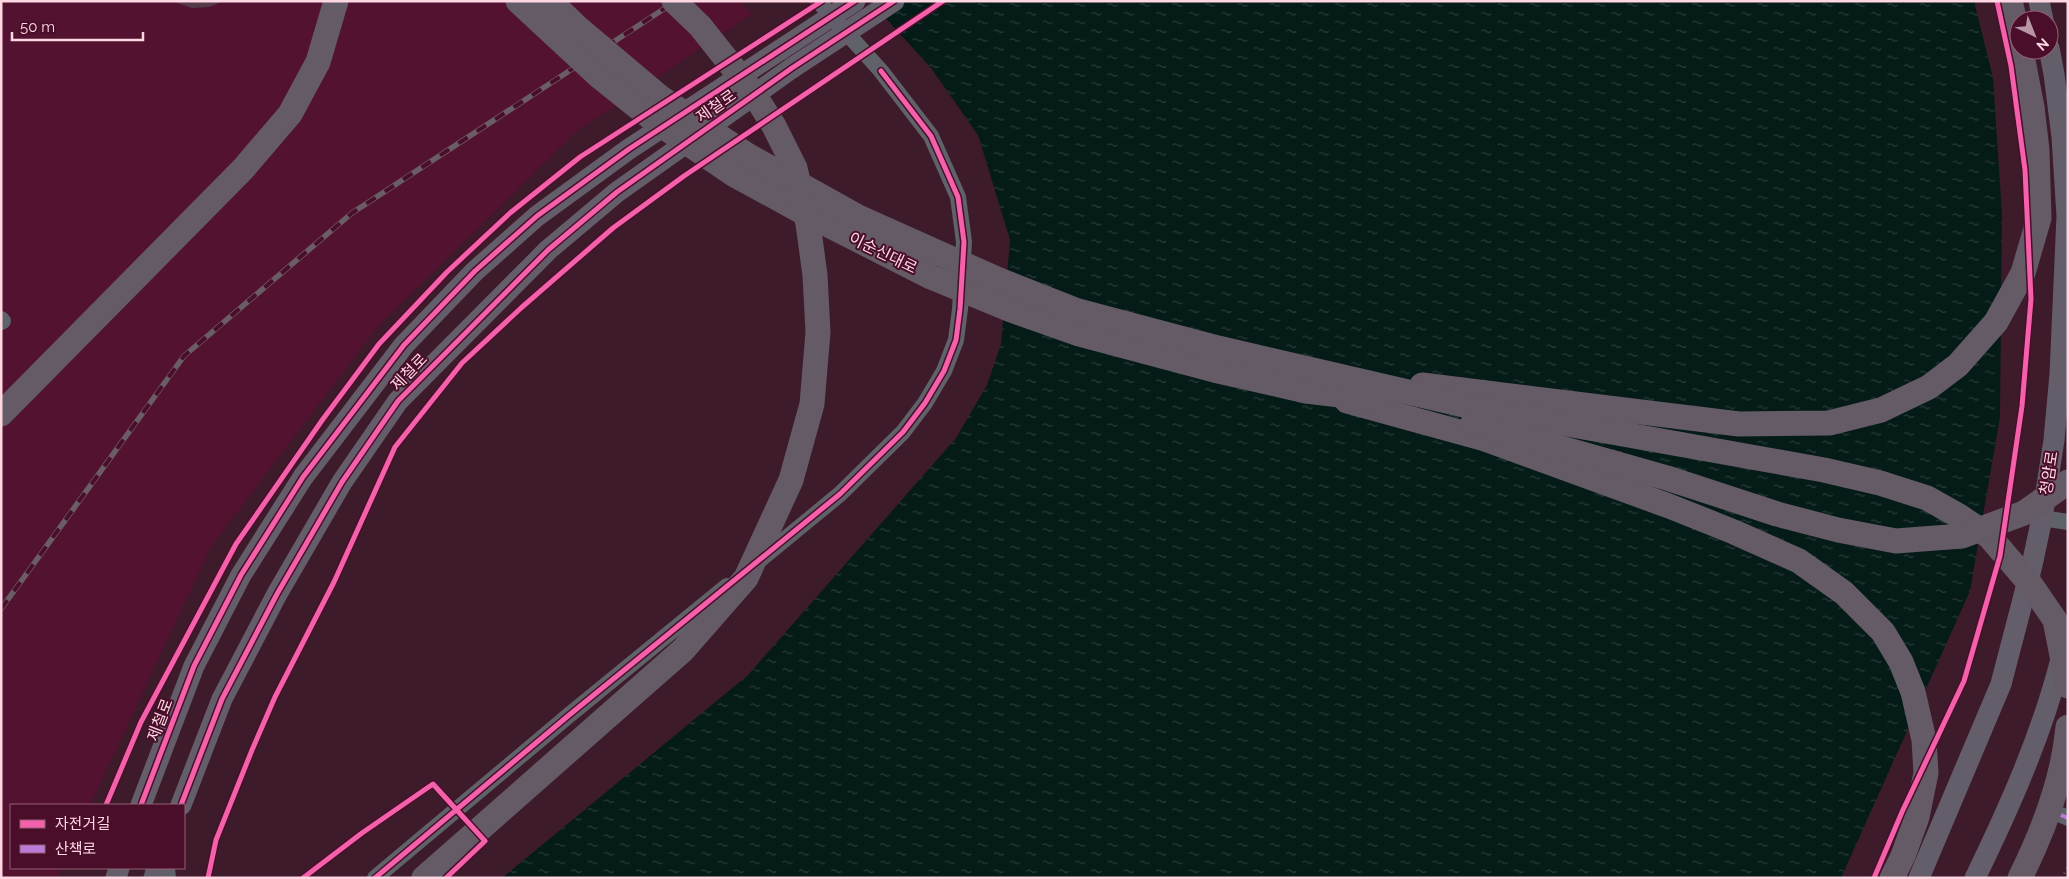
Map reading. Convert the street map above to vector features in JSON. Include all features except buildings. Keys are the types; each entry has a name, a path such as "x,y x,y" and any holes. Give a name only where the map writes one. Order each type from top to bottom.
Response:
{"highway":[{"path":"1,414 244,169 290,114 318,62 336,1"},
{"name":"이순신대로","path":"518,1 600,77 655,121 733,174 862,244 993,303 1079,334 1214,370 1311,380"},
{"name":"이순신대로","path":"550,1 576,27 661,98 747,155 858,217 999,280 1075,310 1218,348 1311,380"},
{"path":"424,878 683,650 746,578 792,480 812,404 818,332 815,275 808,224 795,168 774,126 754,94 700,26 674,1"},
{"path":"1311,380 1478,393 1739,424 1830,423 1881,410 1929,387 1958,365 1996,322 2023,273 2039,218 2037,150 2032,107 2023,60"},
{"path":"1311,380 1376,399 1505,431 1667,478 1777,514 1838,530 1896,541 1962,536 2024,513 2068,482"},
{"path":"1311,380 1824,470 1880,483 1928,498 1960,516 1989,536 2031,585 2055,620 2068,686"},
{"path":"1311,380 1485,439 1669,506 1799,561 1844,593 1883,632 1901,662 1913,692 1924,740 1926,773 1917,817 1897,867"},
{"path":"2020,878 2051,808 2066,751 2068,727"}],"main road":[{"name":"제철로","path":"141,804 194,666 241,575 303,477 404,345 476,271 537,216 629,149 855,1"},
{"name":"제철로","path":"181,804 222,698 272,603 342,482 398,401 548,250 617,192 792,68 894,1"},
{"name":"청암로","path":"1919,878 2001,684 2032,565 2042,518 2054,440 2060,374 2067,216 2062,137 2051,60"},
{"path":"1975,878 2010,804 2054,688 2068,632"}],"street":[{"path":"376,878 560,722 840,494 903,432 925,404 944,371 956,340 960,309 964,242 958,197 930,136 881,71 818,1"},
{"path":"2042,518 2068,522"}],"path":[{"path":"2062,878 2068,867"}],"shaded area":[{"path":"1,1 740,1 752,14 576,132 379,325 212,545 90,804 10,804 10,869 61,869 59,878 1,878"}],"water":[{"path":"870,1 1974,1 1993,78 2002,214 2000,417 1970,591 1841,878 502,878 748,675 956,438 987,385 1001,344 1010,240 978,135 931,68"}],"railway":[{"path":"1,609 184,356 352,213 676,1"}],"marked path":[{"path":"2061,815 2068,818"}],"cycle path":[{"path":"106,804 141,722 236,544 323,419 379,344 447,272 510,213 580,157 822,1"},
{"path":"141,804 194,666 241,575 303,477 404,345 475,271 537,216 629,149 855,1"},
{"path":"181,804 222,699 277,594 342,482 398,401 548,250 617,192 792,68 894,1"},
{"path":"208,878 216,840 252,750 275,697 334,582 395,447 462,363 521,308 613,228 684,176 943,1"},
{"path":"1874,878 1902,812 1964,681 2000,556 2022,406 2031,299 2025,170 2011,66 1997,1"},
{"path":"375,878 568,716 840,494 903,432 925,403 944,371 956,340 964,242 958,197 931,136 881,71"},
{"path":"303,878 362,833 433,784 485,841 446,878"}]}
